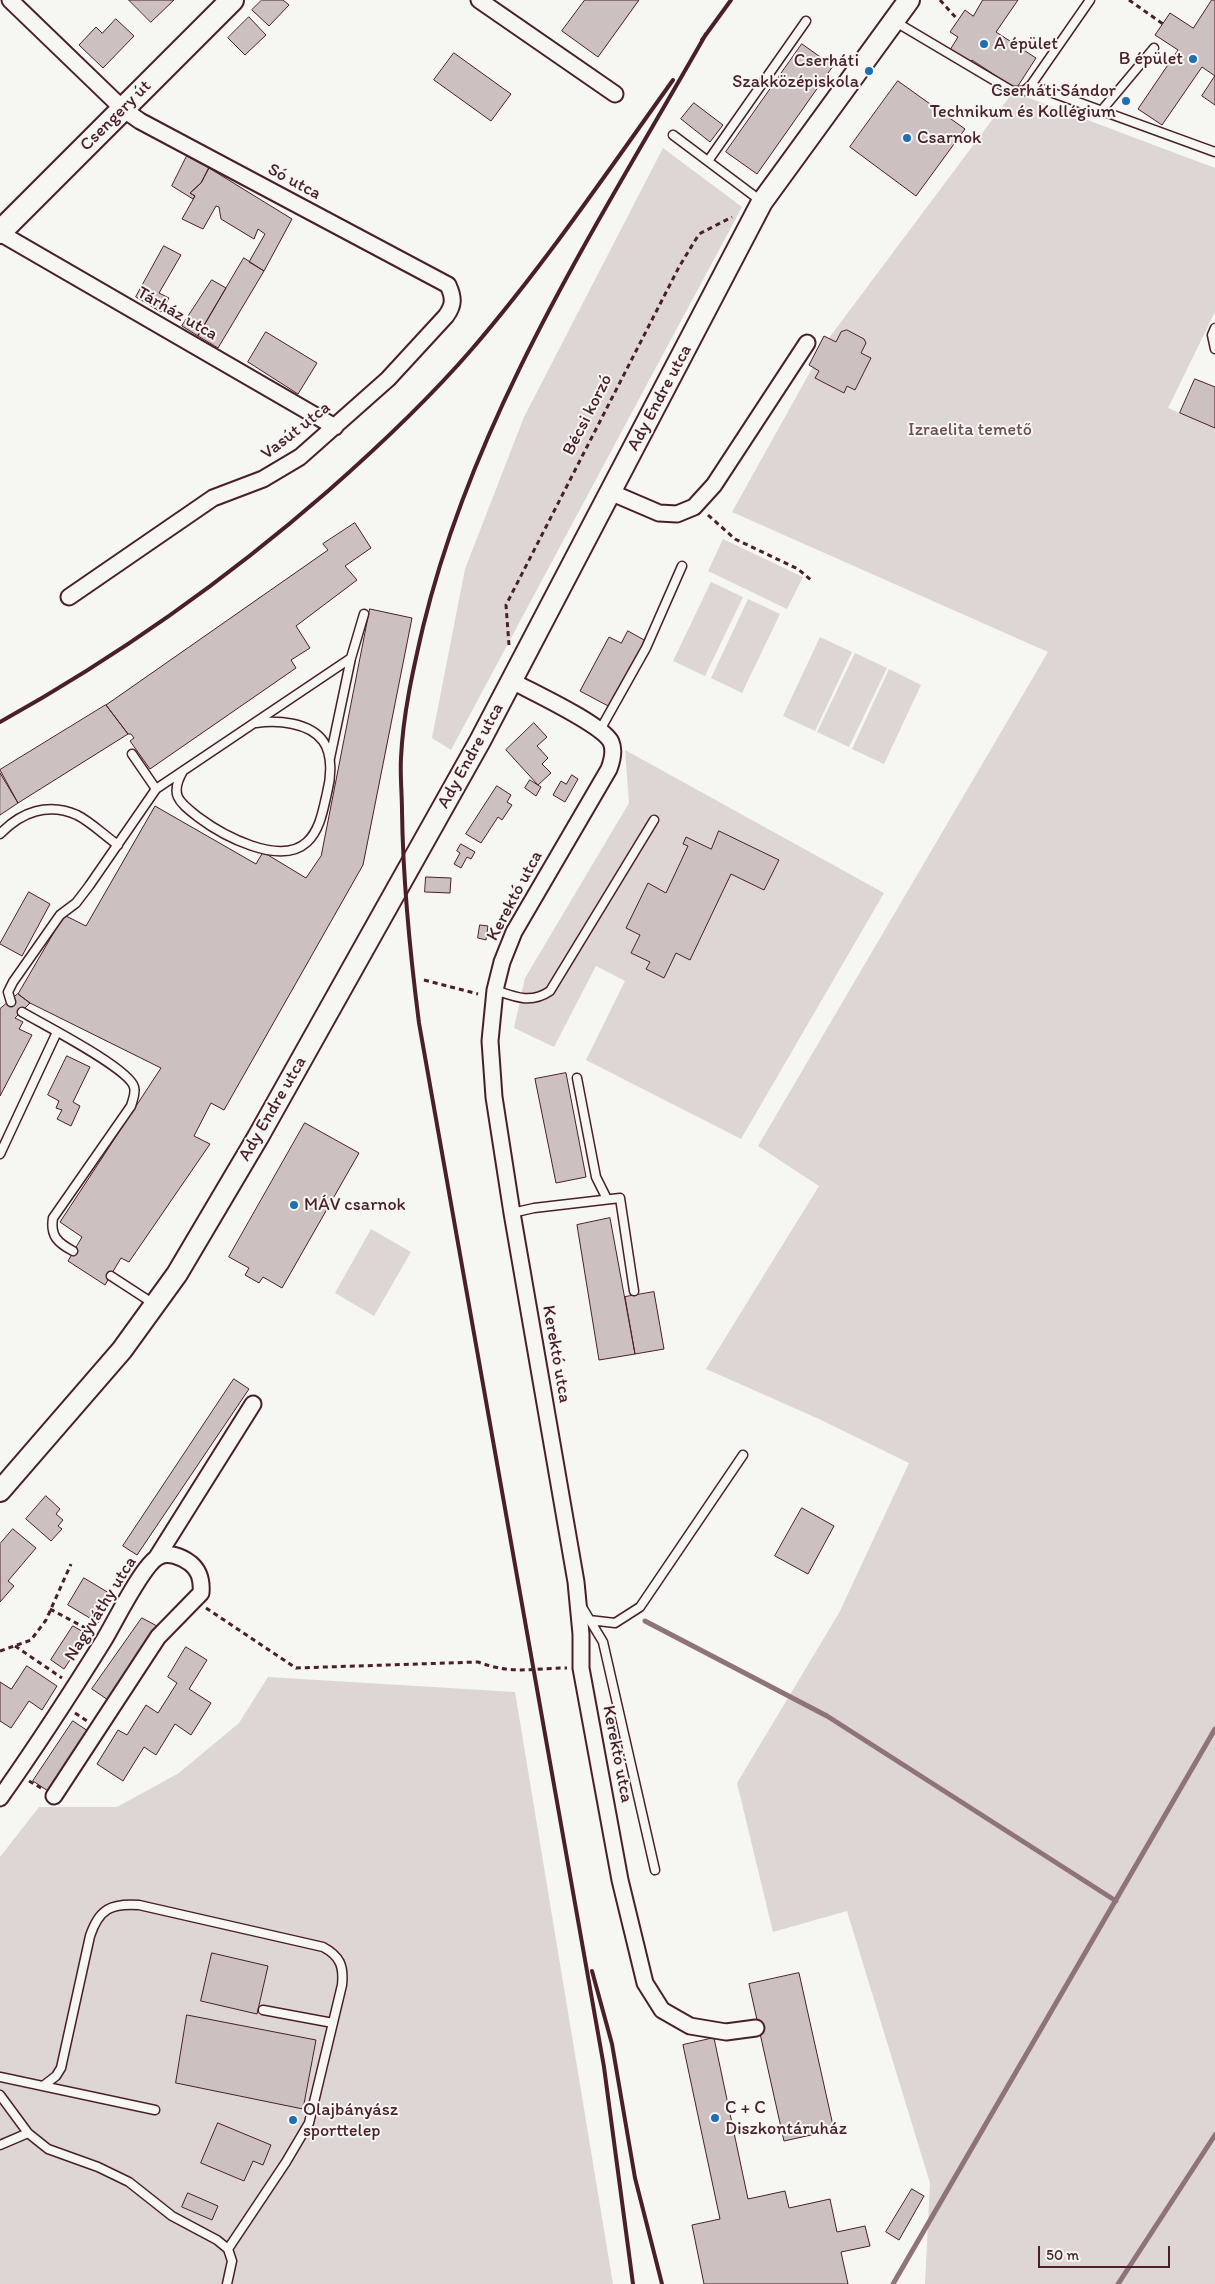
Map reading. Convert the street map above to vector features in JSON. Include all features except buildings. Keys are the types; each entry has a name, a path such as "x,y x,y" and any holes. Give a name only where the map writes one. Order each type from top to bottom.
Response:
{"main road":[{"name":"Csengery út","path":"0,232 232,0"}],"street":[{"name":"Só utca","path":"10,0 122,109 140,121 448,285"},
{"path":"481,0 615,94"},
{"name":"Ady Endre utca","path":"0,1491 122,1350 156,1306 177,1274 258,1137 480,741 762,202 909,0"},
{"name":"Tárház utca","path":"0,232 335,427"},
{"name":"Vasút utca","path":"69,597 213,498 281,470 300,457 388,379 446,316 452,307 453,296 448,285"},
{"path":"610,492 658,513 677,514 694,507 714,485 807,343"},
{"name":"Kerektó utca","path":"512,681 600,730 612,744 613,752 609,769 514,932 502,962 494,994 490,1062 512,1213 579,1604 581,1668 620,1880 645,1983 662,2010 690,2026 726,2032 756,2028"},
{"path":"157,1557 253,1404"},
{"name":"Nagyváthy utca","path":"0,1798 74,1686 140,1579 157,1557 167,1554 177,1556 194,1566 202,1583 201,1593 195,1601"},
{"path":"54,1796 158,1636 195,1601"}],"lane":[{"path":"894,21 1012,92 1024,91 1031,85 1090,0"},
{"path":"708,161 806,21"},
{"path":"1102,110 1154,48"},
{"path":"1031,85 1215,152"},
{"path":"673,135 762,202"},
{"path":"1215,328 1212,335 1215,349"},
{"path":"600,730 646,648 682,566"},
{"path":"184,769 176,783 176,792 181,803 202,819 246,844 266,850 288,851 306,843 315,832 323,813 330,783 330,758 351,658 364,614"},
{"path":"7,1001 8,992 13,982 60,915 76,903 156,789 351,658"},
{"path":"252,724 286,723 307,728 323,741 330,758"},
{"path":"132,754 156,789"},
{"path":"0,834 13,821 34,810 55,809 77,815 118,845"},
{"path":"494,994 526,999 537,998 550,991 654,820"},
{"path":"22,1012 117,1068 134,1086 131,1106 53,1218 52,1228 57,1241 73,1251"},
{"path":"0,1154 57,1032"},
{"path":"576,1078 596,1177 607,1199"},
{"path":"512,1213 534,1208 620,1198 634,1291"},
{"path":"111,1276 156,1306"},
{"path":"589,1620 615,1623 640,1607 743,1455"},
{"path":"579,1604 603,1642 655,1870"},
{"path":"43,2086 56,2076 61,2068 93,1927 108,1908 117,1905 139,1906 323,1947 339,1958 343,1967 342,1985 309,2123 286,2162 228,2249"},
{"path":"263,2010 333,2023"},
{"path":"0,2076 155,2110"},
{"path":"0,2095 28,2133 48,2149 98,2167 129,2182 172,2216 217,2240 228,2249 232,2261 227,2284"},
{"path":"0,2145 28,2133"}],"path":[{"path":"940,0 958,20"},
{"path":"1129,0 1163,24"},
{"name":"Bécsi korzó","path":"512,681 506,605 679,267 698,234 762,202"},
{"path":"694,507 713,518 735,539 798,569 812,581"},
{"path":"424,980 494,994"},
{"path":"0,1651 31,1640 46,1620 71,1564"},
{"path":"195,1601 296,1668 478,1662 494,1668 521,1672 544,1668 581,1668"},
{"path":"50,1609 104,1639"},
{"path":"15,1646 74,1686"},
{"path":"62,1704 99,1729"},
{"path":"17,1774 54,1796"}],"green space":[{"name":"Izraelita temető","path":"1013,92 1215,168 1215,312 1168,408 1215,428 1215,2284 925,2284 930,2183 847,1911 773,1932 737,1783 839,1613 909,1463 819,1419 706,1369 819,1186 758,1146 1048,652 732,512 829,338"},
{"path":"663,148 742,207 451,750 432,738 465,569 524,417"},
{"path":"723,539 803,577 787,609 708,571"},
{"path":"711,582 743,597 705,676 673,661"},
{"path":"748,599 780,614 742,693 711,678"},
{"path":"820,637 852,652 815,731 783,716"},
{"path":"855,653 887,668 849,747 817,732"},
{"path":"889,669 921,685 884,764 852,749"},
{"path":"625,750 884,893 741,1139 586,1060 625,981 596,966 554,1047 514,1028 525,978 629,803"},
{"path":"371,1229 411,1252 374,1316 335,1293"},
{"name":"Olajbányász sporttelep","path":"268,1677 515,1692 613,2284 0,2284 0,1857 39,1807 117,1807 179,1773 239,1723"}],"waterway":[{"path":"645,1621 827,1716 1116,1901"},
{"path":"893,2284 1215,1729"},
{"path":"1118,2284 1215,2135"}],"railway":[{"path":"702,40 731,0"},
{"path":"633,2284 604,2067 419,1023 405,891 401,765 406,709 423,627 446,548 474,470 507,395 544,321 583,248 706,34"},
{"path":"0,722 129,644 211,586 290,524 384,440 438,387 499,317 576,217 673,80"},
{"path":"592,1971 612,2044 635,2178 662,2284"}],"place":[{"name":"A épület","path":"984,44"},
{"name":"B épület","path":"1193,59"},
{"name":"Cserháti Szakközépiskola","path":"869,71"},
{"name":"Cserháti Sándor Technikum és Kollégium","path":"1126,101"},
{"name":"Csarnok","path":"907,138"},
{"name":"MÁV csarnok","path":"294,1205"},
{"name":"C + C Diszkontáruház","path":"715,2118"},
{"name":"Olajbányász sporttelep","path":"293,2120"}]}
